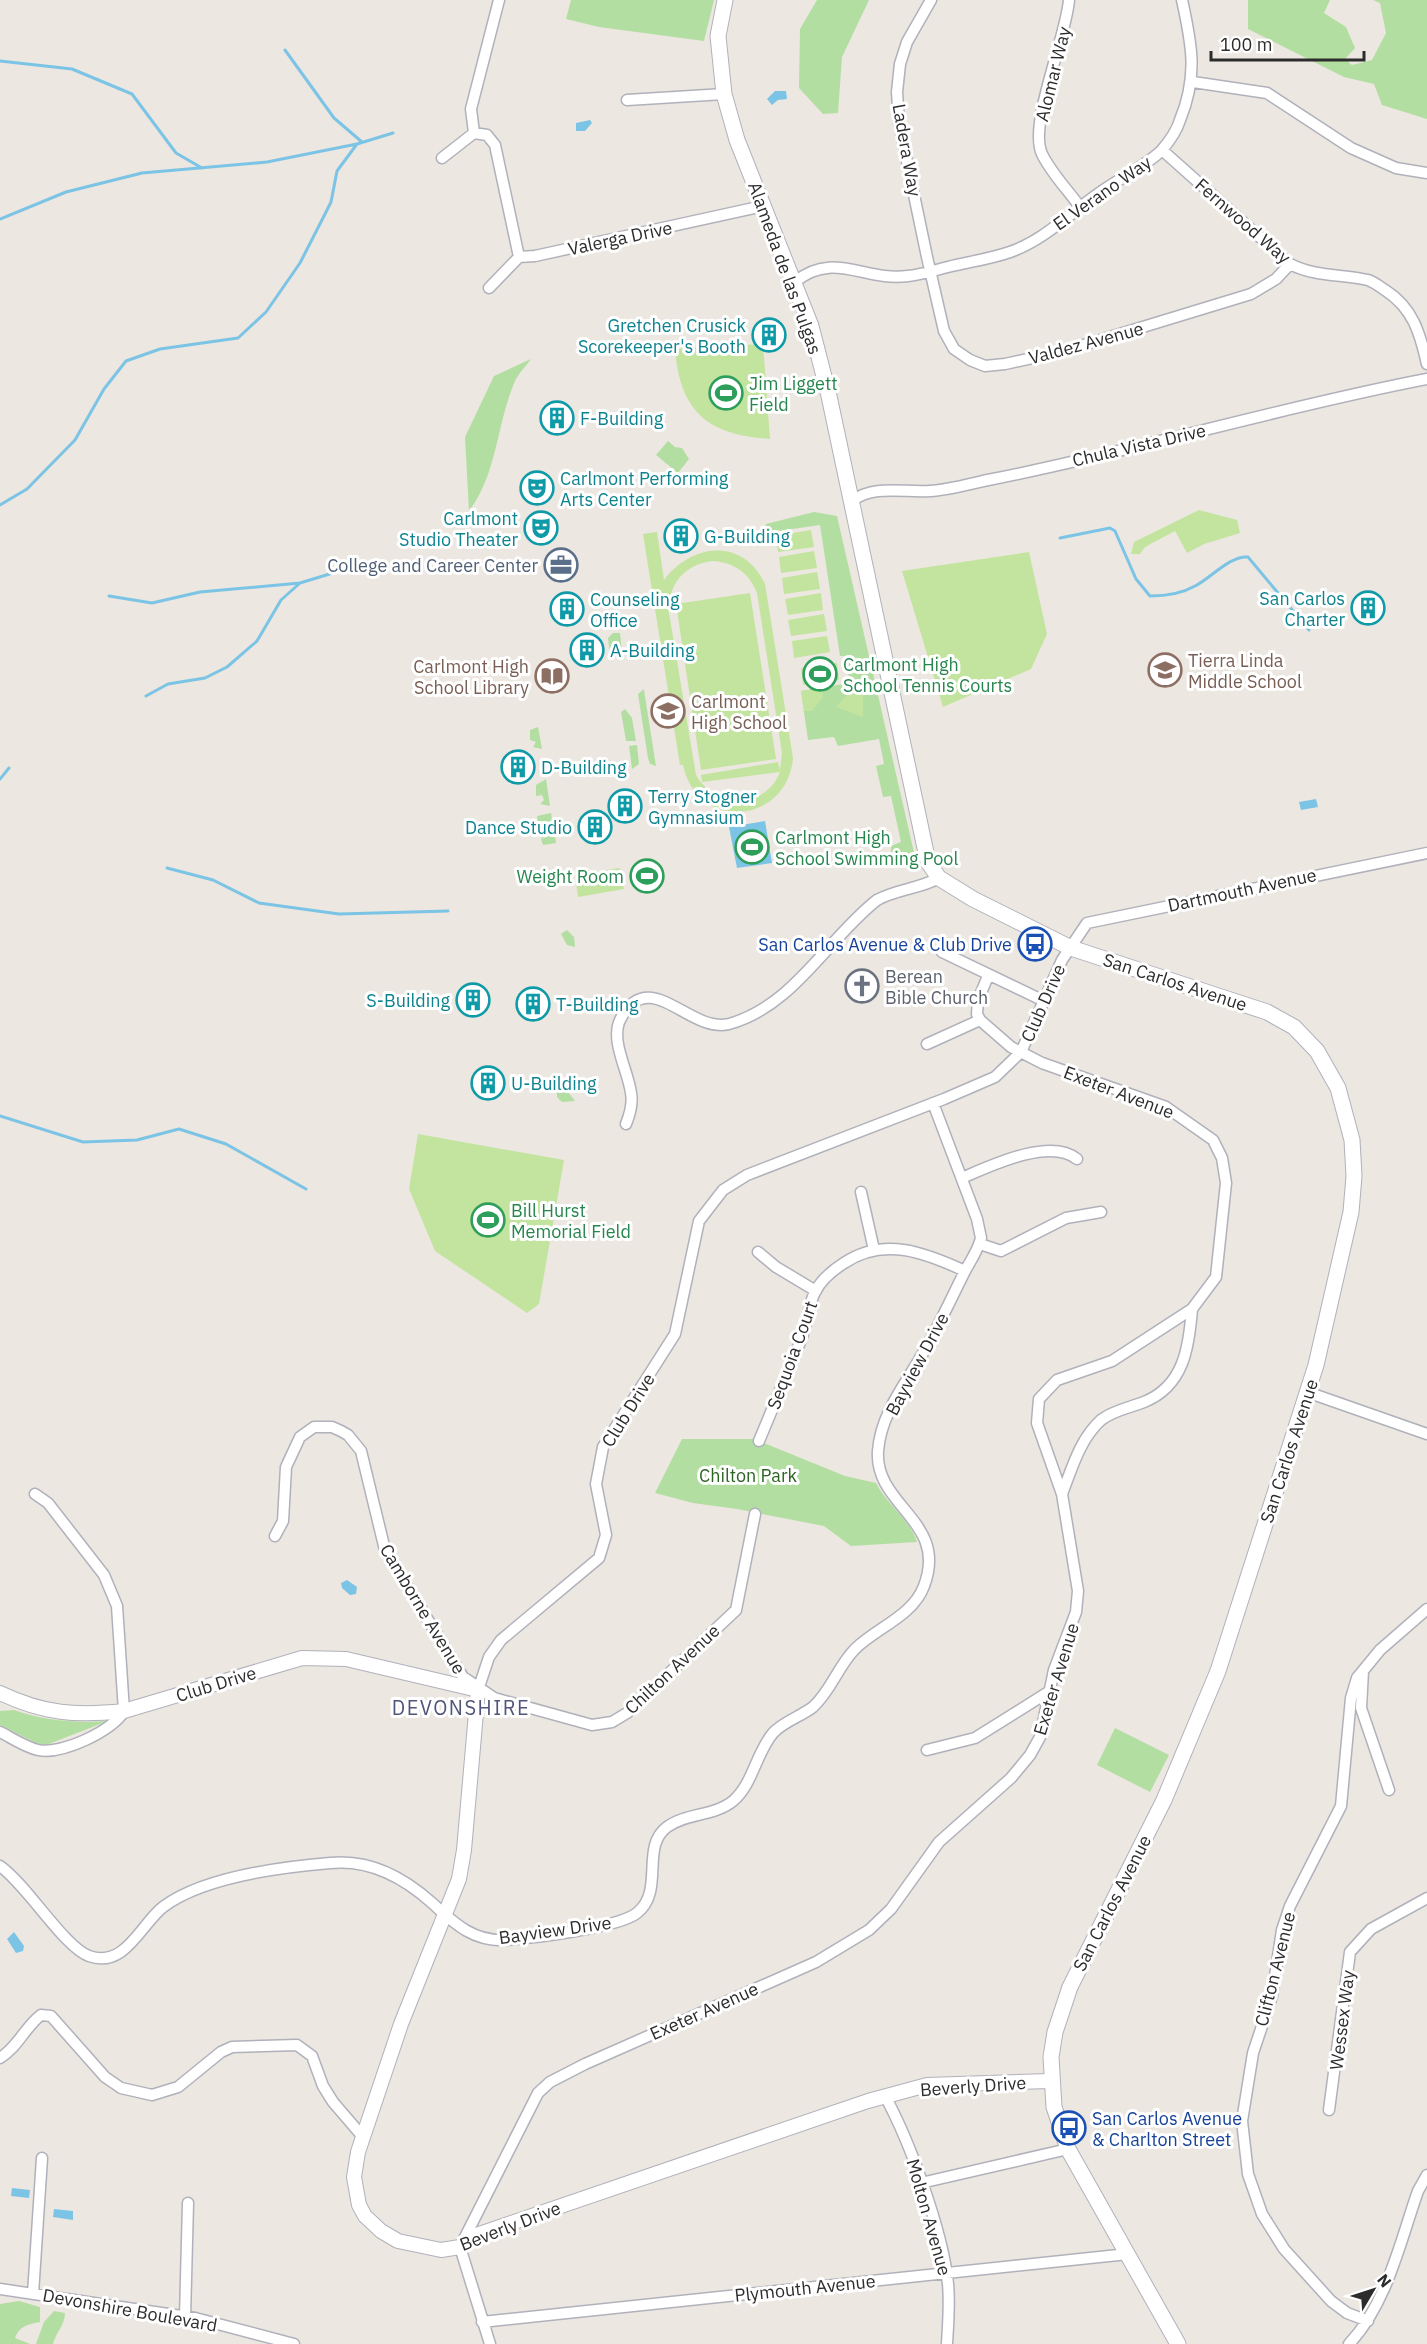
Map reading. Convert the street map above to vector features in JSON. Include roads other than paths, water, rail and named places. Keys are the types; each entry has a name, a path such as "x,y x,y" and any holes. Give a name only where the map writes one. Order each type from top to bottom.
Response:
{"main road":[{"name":"Alameda de las Pulgas","path":"725,0 718,36 724,94 737,140 795,282 820,361 928,862 939,878"},
{"name":"San Carlos Avenue","path":"939,878 973,899 1071,948 1268,1012 1294,1027 1317,1051 1338,1088 1352,1140 1354,1176 1351,1212 1307,1392 1218,1671 1164,1800 1070,1987 1055,2032 1050,2081 1054,2107 1068,2150 1178,2344"}],"street":[{"path":"474,133 471,109 499,0"},
{"name":"Ladera Way","path":"931,0 907,42 900,64 897,92 899,123 931,270"},
{"name":"Alomar Way","path":"1069,0 1067,22 1040,116 1038,136 1041,153 1080,207"},
{"path":"1182,0 1189,31 1193,82 1267,93 1351,148 1396,168 1427,173"},
{"name":"El Verano Way","path":"795,282 806,273 821,267 838,267 884,276 908,276 1009,253 1035,241 1080,207 1135,172 1162,150 1180,123 1193,82"},
{"path":"627,100 724,94"},
{"path":"442,158 474,133 487,135 495,145 519,257 489,288"},
{"name":"Fernwood Way","path":"1162,150 1290,264 1306,272 1370,281 1393,295 1406,307 1419,328 1427,364"},
{"name":"Valerga Drive","path":"519,257 535,256 763,206"},
{"name":"Valdez Avenue","path":"931,270 944,331 954,350 969,360 985,366 1064,351 1251,294 1276,279 1290,264"},
{"name":"Chula Vista Drive","path":"852,501 862,493 872,491 933,491 999,478 1127,449 1337,396 1427,379"},
{"name":"Dartmouth Avenue","path":"1071,948 1088,923 1427,853"},
{"path":"626,1124 631,1094 618,1042 617,1028 624,1013 634,1003 645,998 657,998 688,1016 712,1025 723,1026 742,1020 800,980 878,900 889,894 922,887 939,878"},
{"name":"Club Drive","path":"0,1693 50,1712 95,1714 124,1712 302,1658 313,1657 346,1659 478,1690 489,1657 501,1640 595,1564 602,1552 606,1535 596,1484 599,1459 612,1431 675,1334 697,1226 714,1199 727,1187 747,1175 995,1077 1021,1052 1062,960 1071,948"},
{"path":"942,952 1044,1001"},
{"path":"927,1044 980,1020 977,1005 988,976"},
{"name":"Exeter Avenue","path":"460,2247 530,2106 550,2082 585,2064 816,1962 869,1930 891,1909 939,1842 1011,1778 1030,1755 1040,1737 1054,1670 1076,1612 1078,1591 1062,1494 1036,1424 1039,1399 1057,1380 1112,1361 1192,1309 1214,1282 1226,1183 1216,1144 1197,1126 1166,1107 1042,1063 1011,1047 980,1020"},
{"path":"933,1103 962,1178 980,1232 980,1244 1001,1251 1066,1218 1101,1212"},
{"path":"962,1178 1016,1156 1062,1152 1077,1159"},
{"path":"861,1192 874,1250"},
{"name":"Bayview Drive","path":"0,1866 73,1944 89,1956 112,1956 128,1948 163,1907 203,1886 271,1871 334,1862 370,1866 399,1878 432,1903 445,1918 478,1936 501,1940 609,1923 637,1913 651,1895 656,1843 662,1832 675,1822 731,1803 742,1790 771,1735 812,1707 855,1649 914,1604 927,1578 929,1565 926,1546 915,1520 885,1486 878,1463 879,1444 895,1400 928,1344 980,1244"},
{"name":"Sequoia Court","path":"759,1441 801,1339 816,1291 841,1265 874,1250 915,1251 965,1271"},
{"path":"758,1252 771,1264 816,1291"},
{"path":"1062,1494 1081,1446 1100,1422 1114,1412 1150,1399 1173,1380 1187,1353 1192,1309"},
{"path":"1307,1392 1427,1434"},
{"name":"Camborne Avenue","path":"275,1536 283,1521 286,1467 300,1437 307,1430 323,1426 348,1435 362,1451 385,1550 453,1665 478,1690"},
{"path":"0,1732 39,1750 56,1750 110,1729 124,1712 117,1606 104,1575 86,1555 48,1503 35,1494"},
{"name":"Chilton Avenue","path":"478,1690 494,1698 592,1725 619,1719 736,1610 755,1514"},
{"name":"Clifton Avenue","path":"1368,2320 1347,2313 1331,2301 1284,2249 1262,2214 1248,2174 1242,2121 1244,2094 1253,2053 1272,1996 1282,1930 1290,1906 1341,1806 1352,1698 1357,1678 1363,1668 1427,1609"},
{"path":"1363,1668 1361,1708 1389,1790"},
{"name":"Beverly Drive","path":"478,1690 464,1850 459,1879 401,2024 363,2137 354,2177 359,2205 365,2216 381,2231 412,2246 441,2250 460,2247 479,2234 885,2096 927,2085 1050,2081"},
{"path":"927,1750 975,1738 1050,1691"},
{"name":"Wessex Way","path":"1329,2110 1350,1952 1371,1929 1427,1898"},
{"path":"0,2058 15,2046 31,2022 41,2015 51,2016 105,2077 121,2088 152,2095 178,2087 221,2052 232,2047 297,2045 312,2056 333,2102 363,2137"},
{"name":"Molton Avenue","path":"885,2096 896,2116 921,2183 946,2274 949,2302 947,2344"},
{"path":"921,2183 1068,2150"},
{"path":"33,2294 42,2158"},
{"path":"1349,2344 1376,2307 1418,2191 1427,2175"},
{"path":"186,2317 188,2203"},
{"path":"460,2247 490,2344"},
{"name":"Plymouth Avenue","path":"482,2322 1128,2254"},
{"name":"Devonshire Boulevard","path":"0,2289 186,2317 294,2344"}],"water":[{"path":"775,91 786,91 787,99 778,100 772,105 767,99"},
{"path":"590,120 592,123 585,131 576,131 576,123"},
{"path":"1316,799 1318,807 1301,810 1299,802"},
{"name":"Carlmont High School Swimming Pool","path":"765,821 772,863 737,868 729,827"},
{"path":"347,1580 357,1587 356,1594 350,1595 342,1588 341,1583"},
{"path":"14,1932 24,1946 23,1951 16,1953 7,1939"},
{"path":"12,2188 30,2190 29,2198 11,2196"},
{"path":"54,2209 73,2211 73,2220 53,2217"}],"waterway":[{"path":"285,50 334,118 362,142"},
{"path":"0,61 72,69 132,94 176,153 202,168"},
{"path":"0,505 27,489 75,440 104,389 126,361 160,349 238,338 266,312 300,263 324,216 331,202 337,171 357,144 393,133"},
{"path":"0,219 66,192 142,173 267,162 357,144"},
{"path":"1060,538 1110,528 1115,531 1136,579 1150,596 1167,595 1190,589 1234,560 1248,557 1309,630"},
{"path":"146,696 168,684 205,678 227,667 257,641 281,600 300,583 336,572"},
{"path":"109,596 152,603 200,592 300,583"},
{"path":"0,779 9,768"},
{"path":"167,868 213,880 259,903 339,914 448,911"},
{"path":"0,1116 83,1142 137,1140 179,1129 226,1144 306,1189"}],"place":[{"name":"Gretchen Crusick Scorekeeper's Booth","path":"769,335"},
{"name":"Jim Liggett Field","path":"726,393"},
{"name":"F-Building","path":"557,418"},
{"name":"Carlmont Performing Arts Center","path":"537,488"},
{"name":"Carlmont Studio Theater","path":"541,528"},
{"name":"G-Building","path":"681,536"},
{"name":"College and Career Center","path":"561,565"},
{"name":"San Carlos Charter","path":"1368,608"},
{"name":"Counseling Office","path":"567,609"},
{"name":"A-Building","path":"587,650"},
{"name":"Tierra Linda Middle School","path":"1165,670"},
{"name":"Carlmont High School Tennis Courts","path":"820,674"},
{"name":"Carlmont High School Library","path":"552,676"},
{"name":"Carlmont High School","path":"668,711"},
{"name":"D-Building","path":"518,767"},
{"name":"Terry Stogner Gymnasium","path":"625,806"},
{"name":"Dance Studio","path":"595,827"},
{"name":"Carlmont High School Swimming Pool","path":"752,847"},
{"name":"Weight Room","path":"647,876"},
{"name":"San Carlos Avenue & Club Drive","path":"1035,944"},
{"name":"Berean Bible Church","path":"862,986"},
{"name":"S-Building","path":"473,1000"},
{"name":"T-Building","path":"533,1004"},
{"name":"U-Building","path":"488,1083"},
{"name":"Bill Hurst Memorial Field","path":"488,1220"},
{"name":"San Carlos Avenue & Charlton Street","path":"1069,2128"}],"district":[{"name":"DEVONSHIRE","path":"461,1707"}],"park label":[{"name":"Chilton Park","path":"748,1475"}]}
